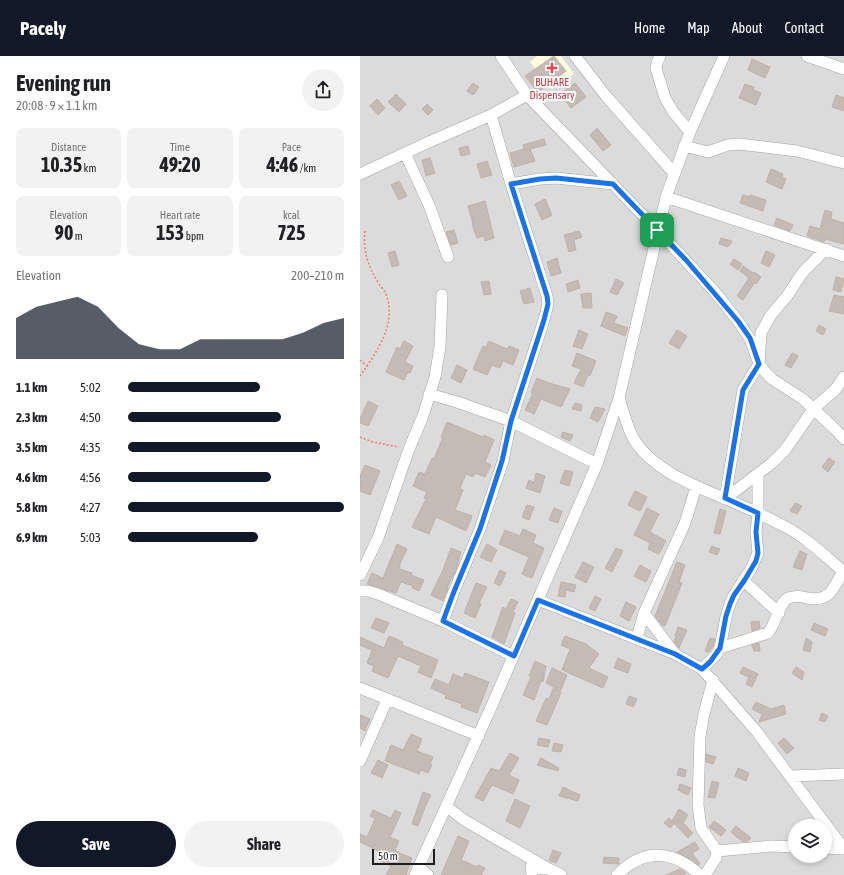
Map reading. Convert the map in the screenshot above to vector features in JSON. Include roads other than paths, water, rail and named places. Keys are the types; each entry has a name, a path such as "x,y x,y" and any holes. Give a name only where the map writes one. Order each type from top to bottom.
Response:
{"street":[{"path":"500,56 527,95 714,291 750,338 759,364 766,373 772,379 792,390 814,408 844,439"},
{"path":"575,56 606,96 674,173"},
{"path":"660,56 656,68 665,98 674,113 690,132"},
{"path":"428,875 417,871 514,656 597,464 618,398 666,197 684,146 724,56"},
{"path":"807,56 844,69"},
{"path":"360,174 492,115 527,95"},
{"path":"443,621 480,529 502,461 511,421 548,304 543,283 511,184 492,115"},
{"path":"684,146 708,152 733,144 739,144 797,151 844,163"},
{"path":"405,153 429,205 448,257"},
{"path":"511,184 556,178 613,184"},
{"path":"666,197 844,256"},
{"path":"725,498 743,390 759,364 762,333 767,321 787,296 803,272 826,249"},
{"path":"360,575 378,538 409,449 421,422 435,377 440,347 442,295"},
{"path":"725,498 758,475 772,463 784,450 814,408 835,390 844,378"},
{"path":"429,394 511,421 530,429 597,464"},
{"path":"618,398 629,430 636,442 647,455 661,467 696,487 725,498 785,527 807,541 843,572 832,590 826,596 819,599 802,597 787,599 783,604 772,629 768,633 720,648"},
{"path":"702,669 710,662 720,648 726,616 730,604 734,595 756,561 758,553 756,532 758,513 758,475"},
{"path":"637,638 644,613 685,523 696,487"},
{"path":"744,581 779,613"},
{"path":"360,591 368,591 378,594 443,621 514,656"},
{"path":"538,600 570,614 637,638 675,654 702,669 742,712 844,849"},
{"path":"644,613 675,654"},
{"path":"705,875 716,858 717,851 701,828 698,805 700,736 713,680"},
{"path":"360,688 478,736"},
{"path":"360,761 387,700"},
{"path":"791,776 844,774"},
{"path":"446,806 464,820 549,870 561,875"},
{"path":"717,851 772,846 788,847"},
{"path":"832,848 844,849"},
{"path":"617,875 625,867 639,858 653,855 668,856 682,862 700,875"},
{"path":"532,875 531,867 549,870"}],"place":[{"name":"BUHARE Dispensary","path":"552,68"}]}
